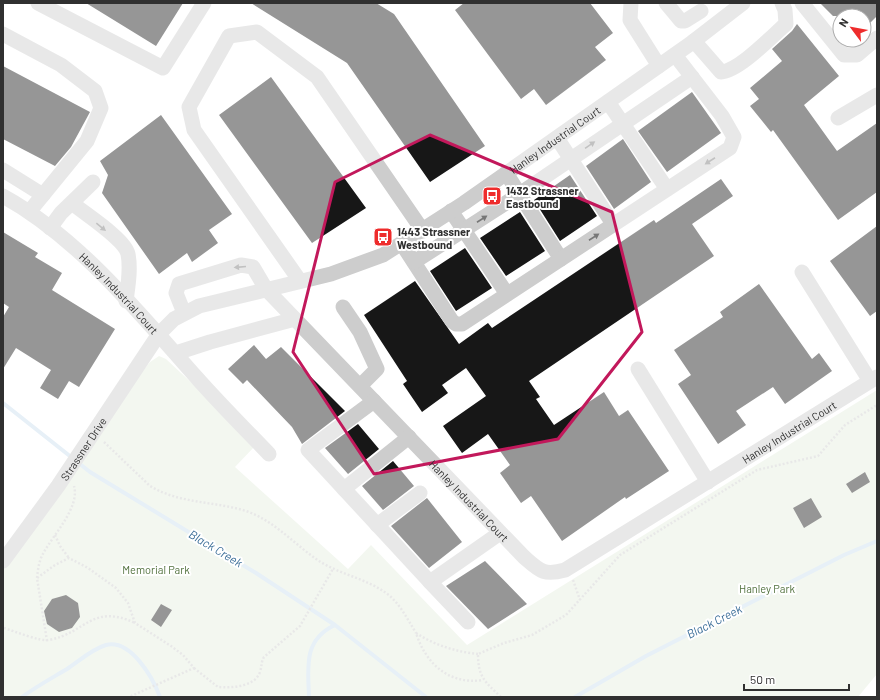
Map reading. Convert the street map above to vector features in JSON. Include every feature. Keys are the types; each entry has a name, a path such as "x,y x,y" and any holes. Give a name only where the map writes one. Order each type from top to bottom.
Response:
{"street":[{"path":"38,3 163,68 204,3"},
{"path":"631,3 630,20 659,66"},
{"path":"666,3 681,21 685,21 701,7 711,28"},
{"name":"Hanley Industrial Court","path":"3,196 50,228 81,254 159,334 174,318 199,306 359,265 383,255 423,231 557,138 675,55 743,3"},
{"path":"694,41 721,72 727,71 741,62 786,24 786,10 782,3"},
{"path":"802,3 844,55 857,55 877,38"},
{"path":"300,281 194,130 189,107 229,36 257,32 317,77 423,231"},
{"path":"3,34 61,65 95,91 101,108 87,142 28,212"},
{"path":"402,244 452,321 456,324 462,324 730,148 734,137 675,55"},
{"path":"414,262 519,195 623,122 692,77"},
{"path":"838,118 877,95"},
{"path":"608,102 667,189"},
{"path":"557,138 613,224"},
{"path":"3,170 43,195"},
{"path":"506,173 561,258"},
{"path":"50,228 93,182"},
{"path":"72,203 120,241 128,252 130,264 126,300"},
{"path":"451,212 506,294"},
{"path":"184,313 176,293 179,284 241,265 253,267 266,289"},
{"name":"Hanley Industrial Court","path":"266,289 524,557 542,572 552,574 565,570 874,379 802,272"},
{"path":"343,307 360,332 377,369 360,386"},
{"path":"176,354 210,342 295,319"},
{"path":"159,334 269,454"},
{"name":"Strassner Drive","path":"3,561 70,478 95,440 159,334"},
{"path":"638,369 708,482"},
{"path":"374,401 308,450 468,622"},
{"path":"344,489 409,437"},
{"path":"377,525 420,493"},
{"path":"430,582 500,533"}],"path":[{"path":"416,633 428,640 453,649 478,654 545,629 566,614 580,601 620,555 757,470 818,456 845,425 877,405"},
{"path":"95,440 158,491 176,498 236,508 256,515 333,569 368,583 390,597 404,613 416,633 421,648 428,658 454,679 469,682 483,680"},
{"path":"47,641 37,578 40,560 76,497 70,478"},
{"path":"55,535 60,546 69,558 88,568 116,588 128,603 135,623"},
{"path":"37,578 55,565 69,558"},
{"path":"4,628 47,641 66,634 96,618 106,615 122,617 135,623 172,646 183,655 194,668 218,687 249,684 258,677 264,657 300,626 333,569"},
{"path":"565,570 573,580 580,601"},
{"path":"478,654 478,666 483,680 501,697"},
{"path":"129,697 194,668"}],"highlighted area":[{"path":"430,135 612,212 642,332 558,439 374,474 293,352 335,182"}],"green space":[{"path":"159,356 166,359 257,444 235,467 348,569 371,545 467,645 877,390 877,674 858,697 3,697 3,561 93,433 150,362"}],"building":[{"path":"86,3 183,3 156,46"},
{"path":"251,3 376,3 394,14 485,146 430,182 347,63"},
{"path":"464,3 590,3 613,33 595,47 606,60 546,105 534,89 521,99 455,10"},
{"path":"820,3 877,3 877,16 872,21 872,8 832,8 832,15"},
{"path":"797,24 839,76 804,105 837,151 877,123 877,192 838,220 773,130 771,132 750,106 759,99 750,88 782,61 772,49 792,31"},
{"path":"3,66 90,112 71,147 55,166 3,139"},
{"path":"271,77 366,208 312,243 219,115"},
{"path":"692,92 721,133 667,172 638,131"},
{"path":"161,115 232,214 209,230 218,243 192,262 187,253 159,274 102,193 108,175 100,161"},
{"path":"623,139 651,182 614,209 586,166"},
{"path":"570,175 597,216 560,241 534,200"},
{"path":"721,179 733,196 692,224 714,256 529,381 540,397 536,399 554,425 604,392 619,416 628,410 669,471 626,499 625,497 562,541 531,496 521,503 500,473 510,465 488,434 462,453 443,426 486,396 466,368 442,385 448,393 422,412 403,384 407,381 364,315 415,281 459,344 488,323 492,328 654,220 656,223"},
{"path":"520,212 545,251 506,276 480,238"},
{"path":"877,226 877,311 870,316 830,261"},
{"path":"3,232 38,253 35,257 62,273 52,290 115,329 79,387 69,381 58,399 40,388 51,370 16,348 3,369 3,317 9,307 3,303"},
{"path":"465,248 492,288 456,311 430,271"},
{"path":"759,284 812,359 819,353 832,371 785,404 773,387 736,411 746,425 718,444 678,384 691,375 674,350 723,317 720,312"},
{"path":"254,345 266,359 281,347 345,411 302,444 292,427 247,380 243,384 228,369"},
{"path":"358,424 379,449 348,474 325,448"},
{"path":"393,461 414,486 383,510 362,486"},
{"path":"865,472 870,482 852,493 846,484"},
{"path":"427,498 462,542 429,568 391,526"},
{"path":"811,498 822,517 804,528 793,508"},
{"path":"485,561 527,604 488,629 446,586"},
{"path":"66,595 78,603 80,617 72,628 59,632 47,624 44,611 52,599"},
{"path":"161,604 172,610 161,627 151,620"}],"waterway":[{"name":"Black Creek","path":"3,403 90,472 256,573 335,625 426,697"},
{"name":"Black Creek","path":"575,697 646,656 844,555 877,541"},
{"path":"309,697 308,665 312,646 317,638 335,625"},
{"path":"22,697 96,649 106,645 115,645 124,648 132,654 140,662 152,680 160,697"}],"place":[{"name":"1432 Strassner Eastbound","path":"492,196"},
{"name":"1443 Strassner Westbound","path":"383,237"}],"park label":[{"name":"Memorial Park","path":"156,569"},
{"name":"Hanley Park","path":"767,588"}]}
